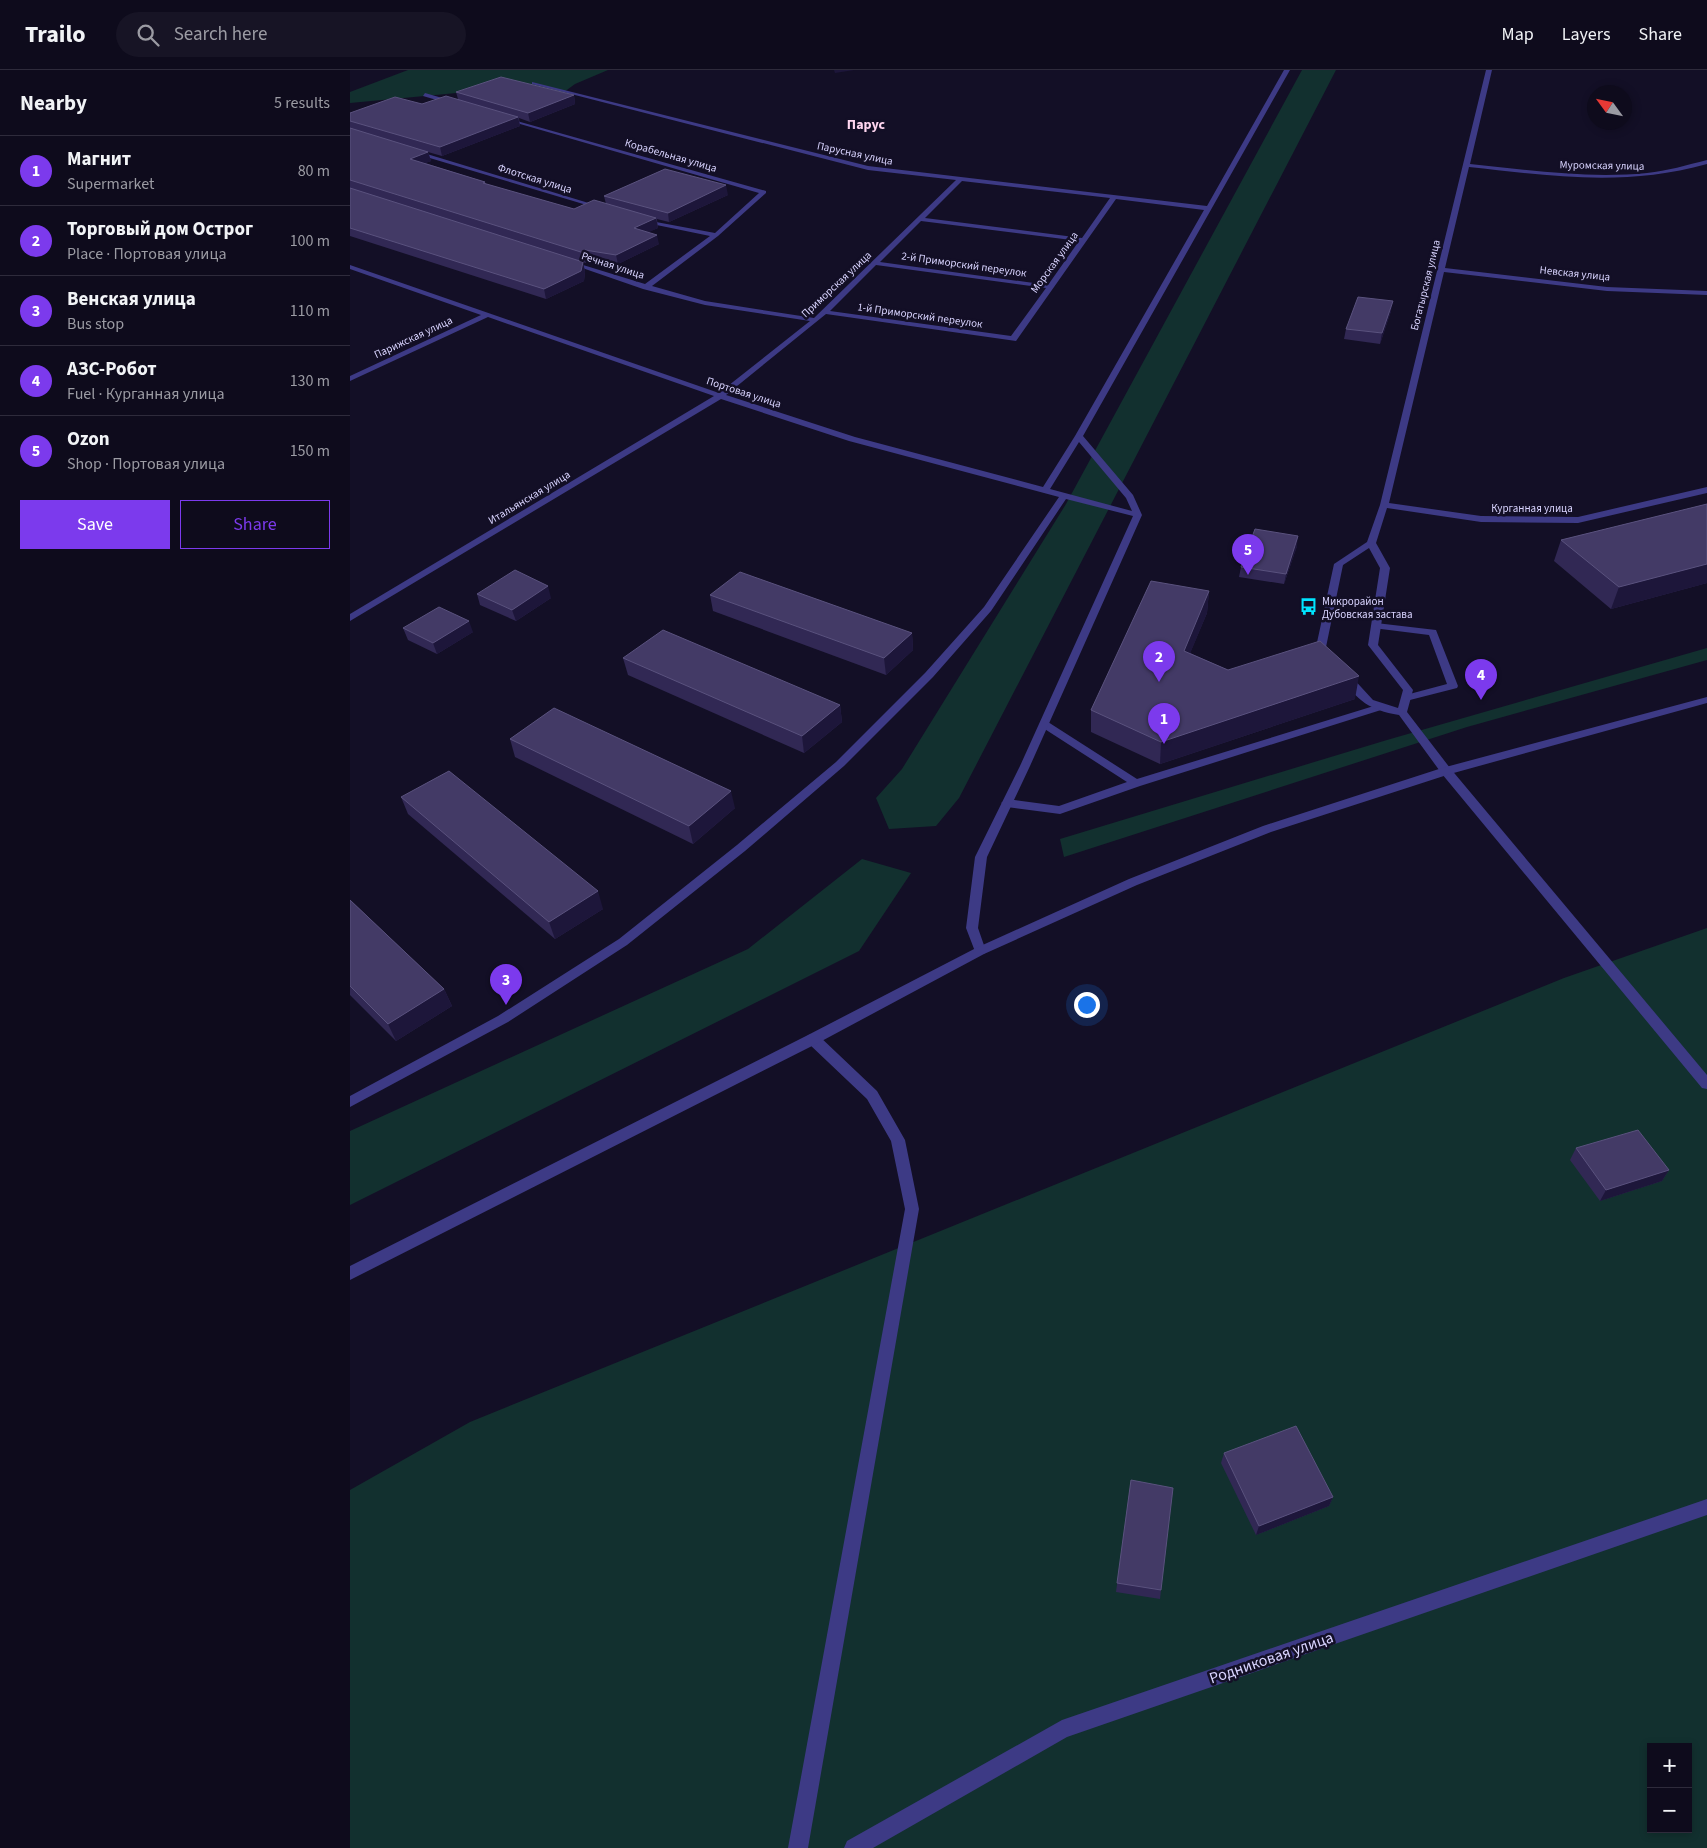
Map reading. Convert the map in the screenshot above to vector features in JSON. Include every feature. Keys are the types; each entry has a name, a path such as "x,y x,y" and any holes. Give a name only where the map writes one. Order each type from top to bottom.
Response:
{"street":[{"path":"1045,490 1079,436 1286,70"},
{"name":"Богатырская улица","path":"1371,543 1384,505 1488,70"},
{"name":"Парусная улица","path":"534,84 868,168 1208,208"},
{"path":"425,95 463,106"},
{"name":"Корабельная улица","path":"501,117 764,192 716,235 646,288"},
{"name":"Флотская улица","path":"407,150 614,212"},
{"name":"Муромская улица","path":"1466,164 1580,177 1624,177 1655,175 1707,162"},
{"name":"Приморская улица","path":"720,396 816,320 960,180"},
{"name":"Морская улица","path":"1013,339 1114,198"},
{"path":"633,217 716,235"},
{"path":"920,219 1084,240"},
{"name":"Речная улица","path":"563,261 646,288 705,303 816,320"},
{"name":"2-й Приморский переулок","path":"875,263 1050,287"},
{"name":"Портовая улица","path":"350,267 720,396 852,439 1138,515"},
{"name":"Невская улица","path":"1441,270 1587,287 1674,293 1707,292"},
{"name":"1-й Приморский переулок","path":"824,312 1013,339"},
{"name":"Парижская улица","path":"350,379 486,315"},
{"name":"Итальянская улица","path":"350,618 720,396"},
{"path":"980,951 972,928 981,857 1044,724 1138,515 1130,497 1079,436"},
{"name":"Курганная улица","path":"1384,505 1481,519 1578,520 1707,490"},
{"path":"350,1102 503,1019 623,942 840,764 930,676 988,609 1064,495"},
{"path":"1402,712 1408,690 1373,646 1385,568 1371,543 1339,564 1321,647 1366,702 1377,708 1402,712 1446,771 1707,1084"},
{"path":"1376,626 1433,632 1453,686 1406,698"},
{"path":"350,1273 812,1039 980,951 1133,882 1267,829 1446,771 1707,700"},
{"path":"1007,803 1060,810 1136,782 1377,708"},
{"path":"1044,724 1136,782"},
{"path":"798,1848 912,1209 898,1140 872,1095 812,1039"},
{"name":"Родниковая улица","path":"854,1848 1062,1729 1707,1507"}],"green space":[{"path":"408,70 608,70 575,84 560,95 499,89 350,103 350,92"},
{"path":"1302,70 1336,70 959,798 936,826 889,829 876,798 902,769 1066,504"},
{"path":"1707,648 1707,660 1467,727 1064,857 1060,839 1387,740"},
{"path":"862,859 911,873 859,951 350,1205 350,1131 748,949"},
{"path":"1707,928 1707,1848 350,1848 350,1490 470,1422 1564,978"}],"building":[{"path":"501,77 574,95 528,113 456,92"},
{"path":"446,96 518,117 440,147 350,121 350,113 395,97 422,104"},
{"path":"350,128 428,152 410,159 485,182 483,183 574,209 594,200 656,218 634,228 657,235 616,255 585,250 584,253 350,180"},
{"path":"665,169 726,185 668,213 604,196"},
{"path":"350,188 583,262 581,271 544,289 350,228"},
{"path":"1358,297 1393,301 1382,333 1346,329"},
{"path":"1707,504 1707,564 1619,587 1561,540"},
{"path":"1255,529 1298,536 1286,574 1241,567"},
{"path":"515,570 548,586 512,610 477,594"},
{"path":"740,572 912,633 884,658 710,595"},
{"path":"1151,581 1209,591 1184,651 1228,670 1320,641 1359,676 1161,742 1091,710"},
{"path":"439,607 469,621 433,643 403,628"},
{"path":"663,630 840,705 802,736 623,658"},
{"path":"554,708 731,791 689,826 510,739"},
{"path":"449,771 598,891 549,922 401,797"},
{"path":"350,900 444,989 388,1024 350,986"},
{"path":"1638,1130 1669,1170 1606,1190 1576,1148"},
{"path":"1296,1426 1333,1497 1259,1526 1224,1453"},
{"path":"1131,1480 1173,1488 1161,1590 1117,1583"}],"place":[{"name":"Ozon","path":"1248,575"},
{"name":"Микрорайон Дубовская застава","path":"1308,607"},
{"name":"Торговый дом Острог","path":"1159,682"},
{"name":"АЗС-Робот","path":"1481,700"},
{"name":"Магнит","path":"1164,744"},
{"name":"Венская улица","path":"506,1005"}],"district":[{"name":"Парус","path":"866,124"}]}
